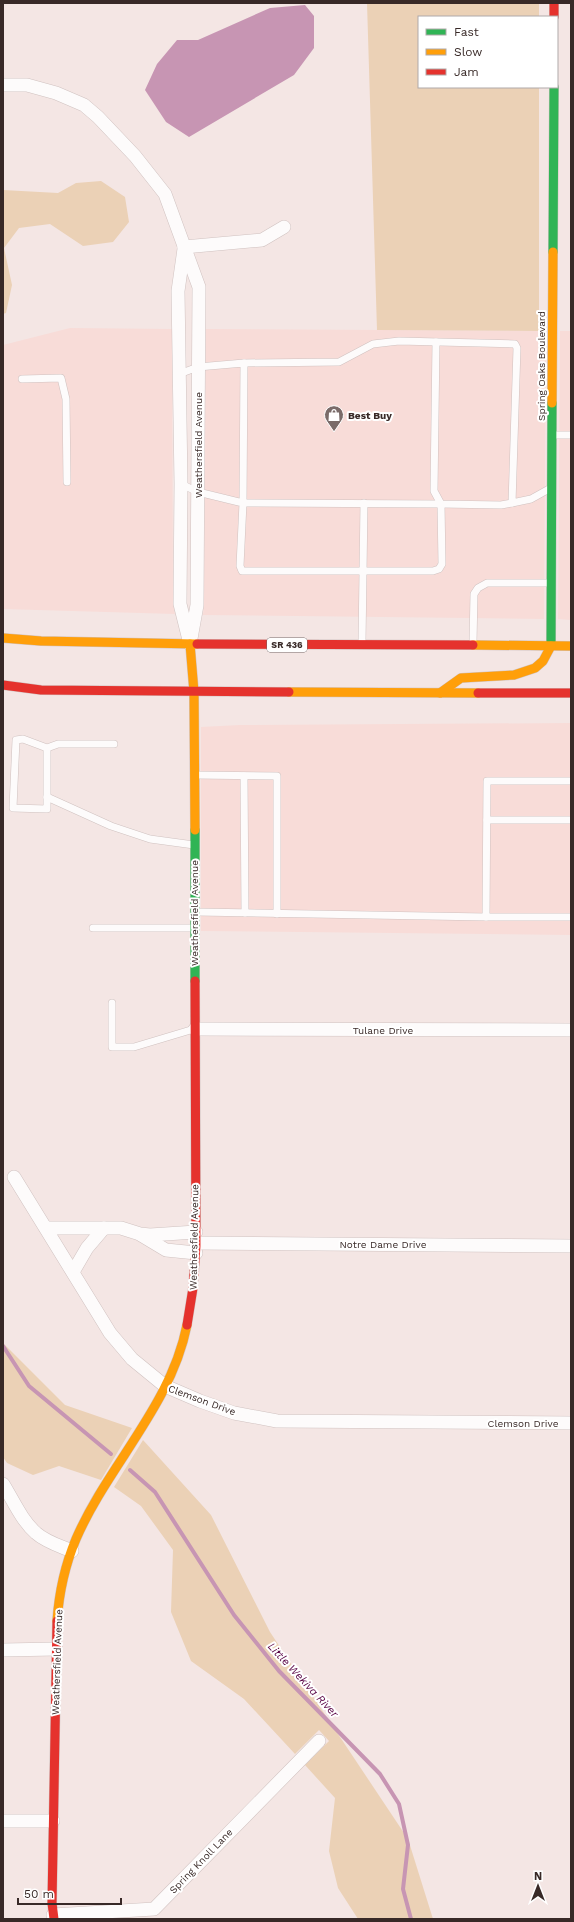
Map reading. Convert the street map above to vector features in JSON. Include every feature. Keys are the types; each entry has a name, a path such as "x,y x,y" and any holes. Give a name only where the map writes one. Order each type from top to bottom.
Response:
{"street":[{"path":"554,3 554,16"},
{"name":"Weathersfield Avenue","path":"3,85 27,85 56,93 84,105 98,117 135,156 165,194 199,288 197,605 190,644"},
{"name":"Spring Oaks Boulevard","path":"551,646 554,88"},
{"path":"184,247 262,240 284,227"},
{"name":"Weathersfield Avenue","path":"53,1917 56,1649 59,1604 72,1551 89,1513 165,1386 182,1345 190,1313 196,1243 194,1029 194,692 190,644 180,604 181,484 178,291 184,247"},
{"name":"SR 436","path":"3,638 41,641 190,644 571,646"},
{"path":"440,693 461,678 514,675 535,668 543,661 551,646"},
{"path":"3,685 40,690 571,693"},
{"name":"Tulane Drive","path":"194,1029 571,1030"},
{"name":"Clemson Drive","path":"14,1177 110,1333 132,1359 165,1386 200,1401 234,1413 277,1421 571,1424"},
{"name":"Notre Dame Drive","path":"46,1228 121,1228 140,1234 166,1250 196,1243"},
{"path":"73,1272 88,1248 104,1228"},
{"name":"Notre Dame Drive","path":"140,1234 164,1235 196,1243 571,1246"},
{"path":"3,1484 35,1533 48,1541 72,1551"},
{"path":"3,1650 56,1649"},
{"name":"Spring Knoll Lane","path":"53,1917 154,1909 319,1741"},
{"path":"3,1821 54,1820"}],"lane":[{"path":"179,374 198,367 244,363 339,362 373,344 399,341 515,344 517,348 512,503"},
{"path":"244,363 243,503 240,566 242,571 411,572 439,569 442,564 441,504 434,491 436,342"},
{"path":"22,379 61,378 66,399 67,482"},
{"path":"552,435 571,435"},
{"path":"181,484 198,492 243,503 501,505 531,498 552,488"},
{"path":"362,645 364,503"},
{"path":"473,646 474,594 478,588 487,583 551,583"},
{"path":"47,748 47,809 13,808 16,740 23,739 47,748 58,744 114,744"},
{"path":"194,775 278,776 278,914"},
{"path":"244,776 246,913"},
{"path":"486,917 487,781 571,781"},
{"path":"47,797 110,826 150,839 194,845"},
{"path":"487,820 571,820"},
{"path":"194,912 571,917"},
{"path":"93,928 194,928"},
{"path":"112,1002 112,1046 134,1046 194,1029"}],"shaded area":[{"path":"367,3 539,3 539,16 418,16 418,88 539,88 539,331 377,330"},
{"path":"305,5 314,16 314,48 294,75 189,137 166,122 145,90 157,64 177,40 198,40 270,8"},
{"path":"101,181 125,197 129,222 113,242 83,246 50,224 19,228 4,248 12,285 6,313 3,314 3,190 58,193 76,183"},
{"path":"70,328 172,329 173,604 175,614 3,609 3,345"},
{"path":"206,329 546,331 544,619 203,615"},
{"path":"560,331 571,331 571,620 558,619"},
{"path":"571,723 571,935 201,931 201,727 240,725"},
{"path":"3,1343 65,1405 132,1428 101,1480 59,1466 33,1475 7,1463 3,1457"},
{"path":"143,1440 211,1515 270,1632 408,1839 433,1919 358,1919 338,1888 329,1851 335,1798 305,1765 329,1741 319,1730 295,1754 244,1699 191,1661 171,1612 173,1550 141,1506 114,1487"}],"waterway":[{"name":"Little Wekiva River","path":"3,1346 29,1386 111,1454"},
{"name":"Little Wekiva River","path":"130,1470 155,1492 234,1615 279,1671 380,1774 399,1804 408,1845 403,1889 411,1919"}],"traffic: fast":[{"path":"553,252 554,88"},
{"path":"551,646 552,403"},
{"path":"195,830 195,981"}],"traffic: slow":[{"path":"552,403 553,252"},
{"path":"3,638 41,641 197,644"},
{"path":"190,644 194,692 195,830"},
{"path":"473,645 571,646"},
{"path":"440,693 461,678 514,675 535,668 543,661 551,646"},
{"path":"289,692 478,693"},
{"path":"57,1621 63,1579 76,1539 89,1512 153,1409 179,1354 187,1325"}],"traffic: jam":[{"path":"554,3 554,16"},
{"path":"197,644 473,645"},
{"path":"3,685 41,690 289,692"},
{"path":"478,693 571,693"},
{"path":"187,1325 193,1288 196,1246 195,981"},
{"path":"54,1919 52,1903 57,1621"}],"place":[{"name":"Best Buy","path":"334,432"}]}
